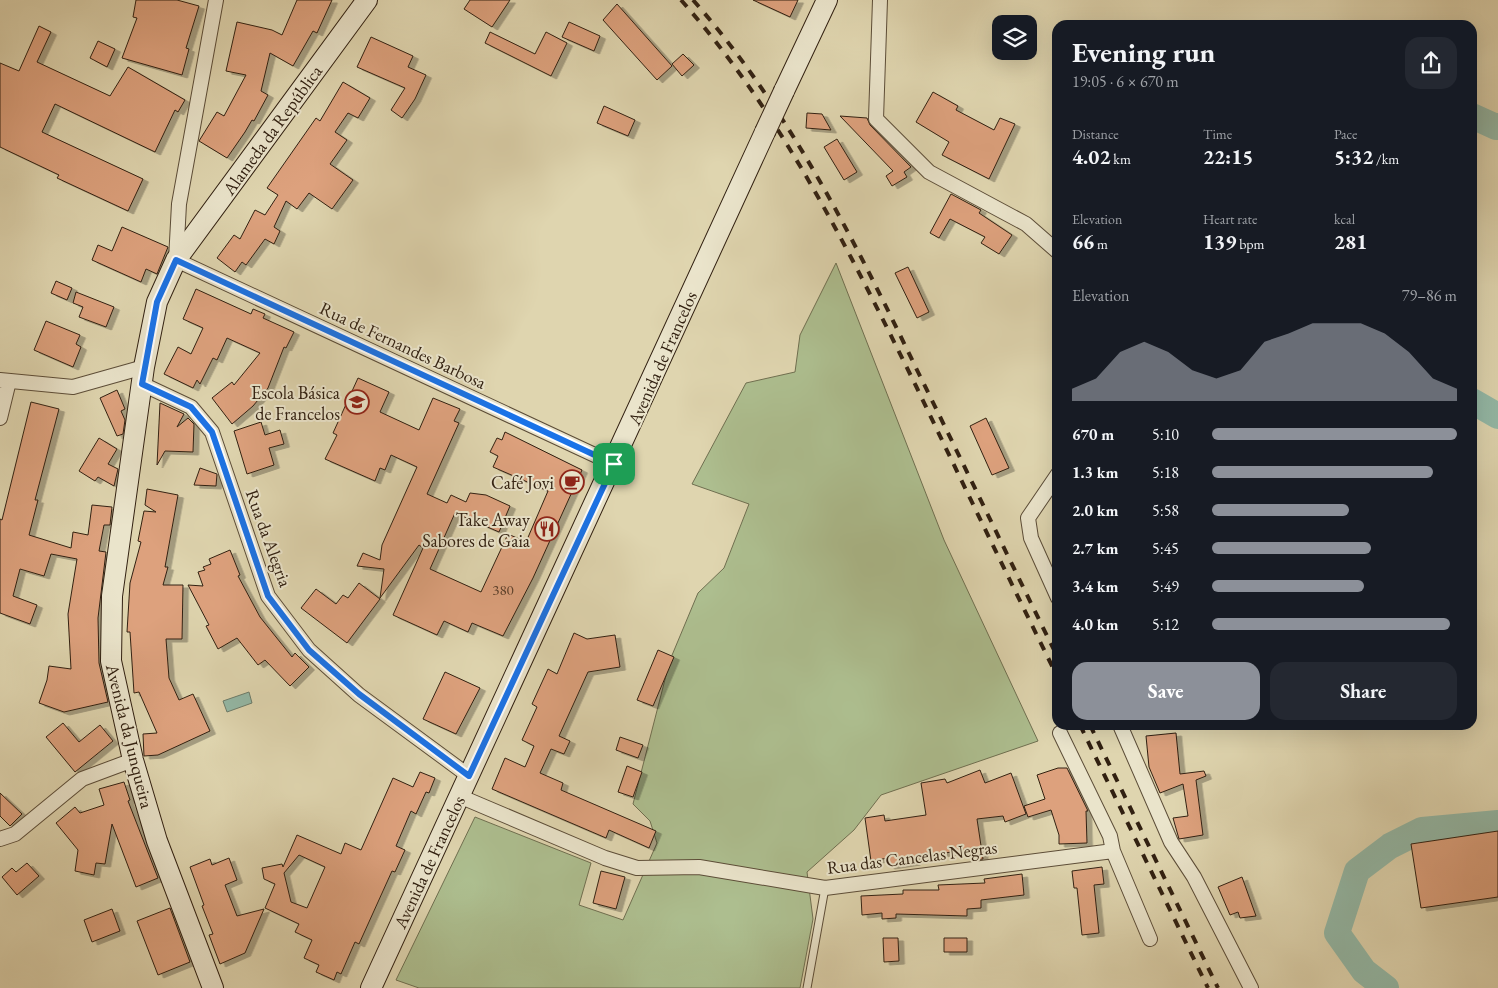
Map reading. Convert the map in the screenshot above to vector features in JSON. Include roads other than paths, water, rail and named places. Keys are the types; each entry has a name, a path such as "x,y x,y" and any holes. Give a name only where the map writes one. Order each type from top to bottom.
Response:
{"main road":[{"name":"Alameda da República","path":"143,376 157,302 176,260 367,0"},
{"name":"Avenida de Francelos","path":"371,988 827,0"},
{"name":"Avenida da Junqueira","path":"143,376 112,596 111,661 133,760 157,841 208,985"}],"street":[{"path":"176,260 179,204 216,0"},
{"path":"880,0 876,118 929,172 1026,224 1052,247"},
{"name":"Rua de Fernandes Barbosa","path":"176,260 614,464"},
{"path":"0,418 4,380 73,387 143,376"},
{"name":"Rua da Alegria","path":"143,376 191,407 212,432 268,596 309,650 359,694 469,776"},
{"path":"1052,483 1028,518 1031,538 1052,585"},
{"path":"1122,730 1170,842 1190,869 1251,988"},
{"path":"1060,733 1110,836 1113,851 1150,939"},
{"path":"0,839 15,834 82,779 133,760"},
{"name":"Rua das Cancelas Negras","path":"460,796 605,858 637,868 699,867 825,888 1113,851"}],"lane":[{"path":"807,988 825,888"}],"waterway":[{"path":"1477,118 1496,127 1498,126"},
{"path":"1477,404 1498,416"},
{"path":"1386,988 1364,971 1337,933 1357,871 1390,846 1422,830 1498,823"}],"railway":[{"path":"681,0 751,89 811,185 839,235 916,386 1052,666"},
{"path":"693,0 728,42 760,86 818,178 845,226 1052,646"},
{"path":"1082,730 1208,988"},
{"path":"1092,730 1218,988"}],"place":[{"name":"Escola Básica de Francelos","path":"357,402"},
{"name":"Café Jovi","path":"572,482"},
{"name":"Take Away Sabores de Gaia","path":"547,529"}]}
